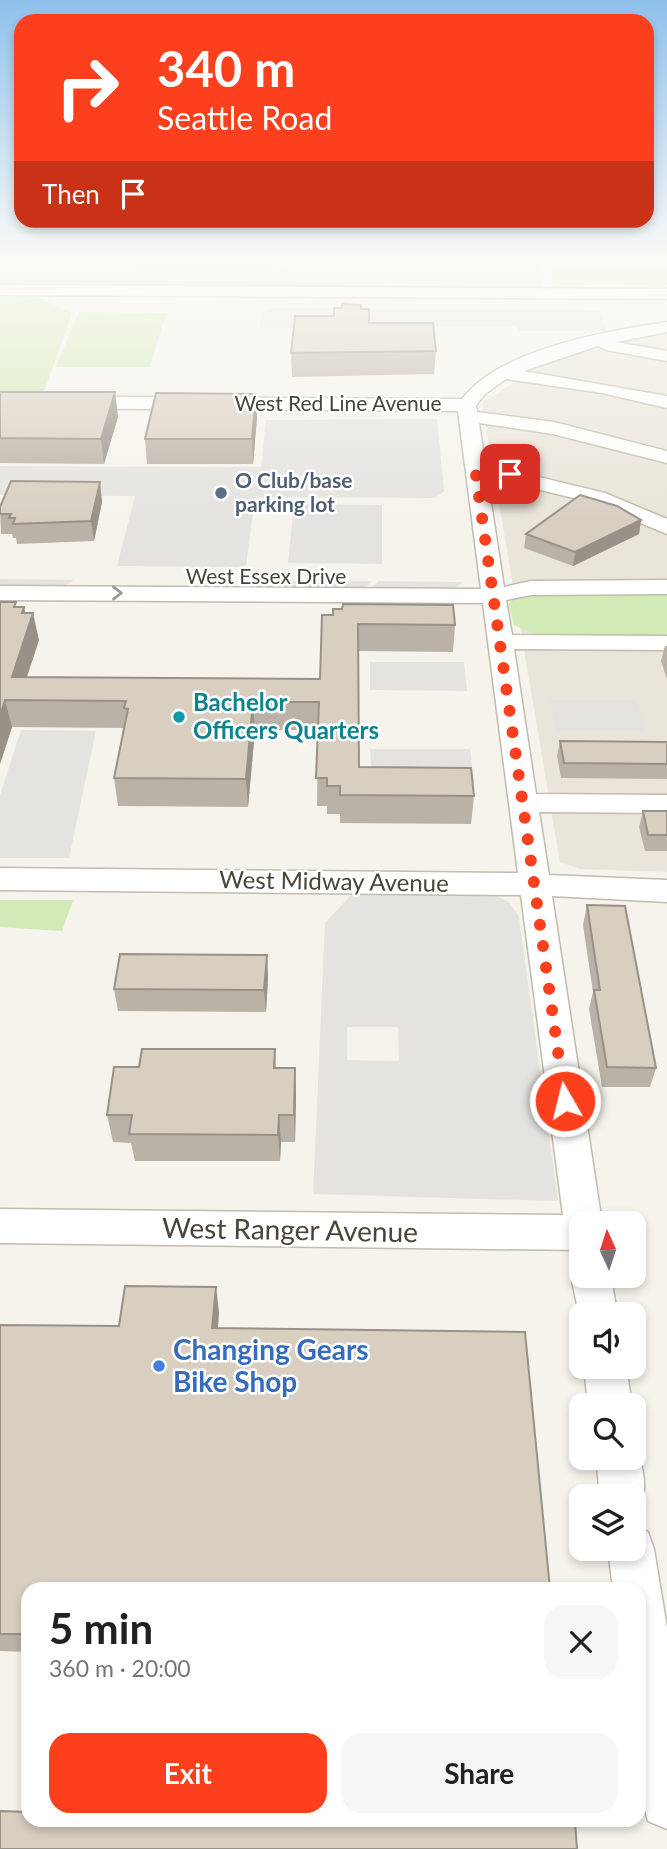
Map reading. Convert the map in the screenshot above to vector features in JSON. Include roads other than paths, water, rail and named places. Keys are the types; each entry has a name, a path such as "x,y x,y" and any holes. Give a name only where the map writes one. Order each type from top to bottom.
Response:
{"street":[{"path":"578,345 543,357 471,395 467,411 581,1211"},
{"path":"607,345 667,356"},
{"path":"507,374 602,388 667,402"},
{"name":"West Red Line Avenue","path":"0,402 467,411 580,433 667,457"},
{"path":"475,468 570,488 632,510 667,527"},
{"name":"West Essex Drive","path":"0,576 89,584 667,587"},
{"name":"West Essex Drive","path":"0,593 89,584"},
{"path":"500,642 667,643"},
{"path":"522,803 667,804"},
{"name":"West Midway Avenue","path":"0,879 534,884 667,891"},
{"name":"West Ranger Avenue","path":"0,1226 569,1233"},
{"path":"633,1561 636,1582"},
{"path":"646,1652 667,1802"}],"place":[{"name":"O Club/base parking lot","path":"221,493"},
{"name":"Bachelor Officers Quarters","path":"179,717"},
{"name":"Changing Gears Bike Shop","path":"159,1366"}]}
